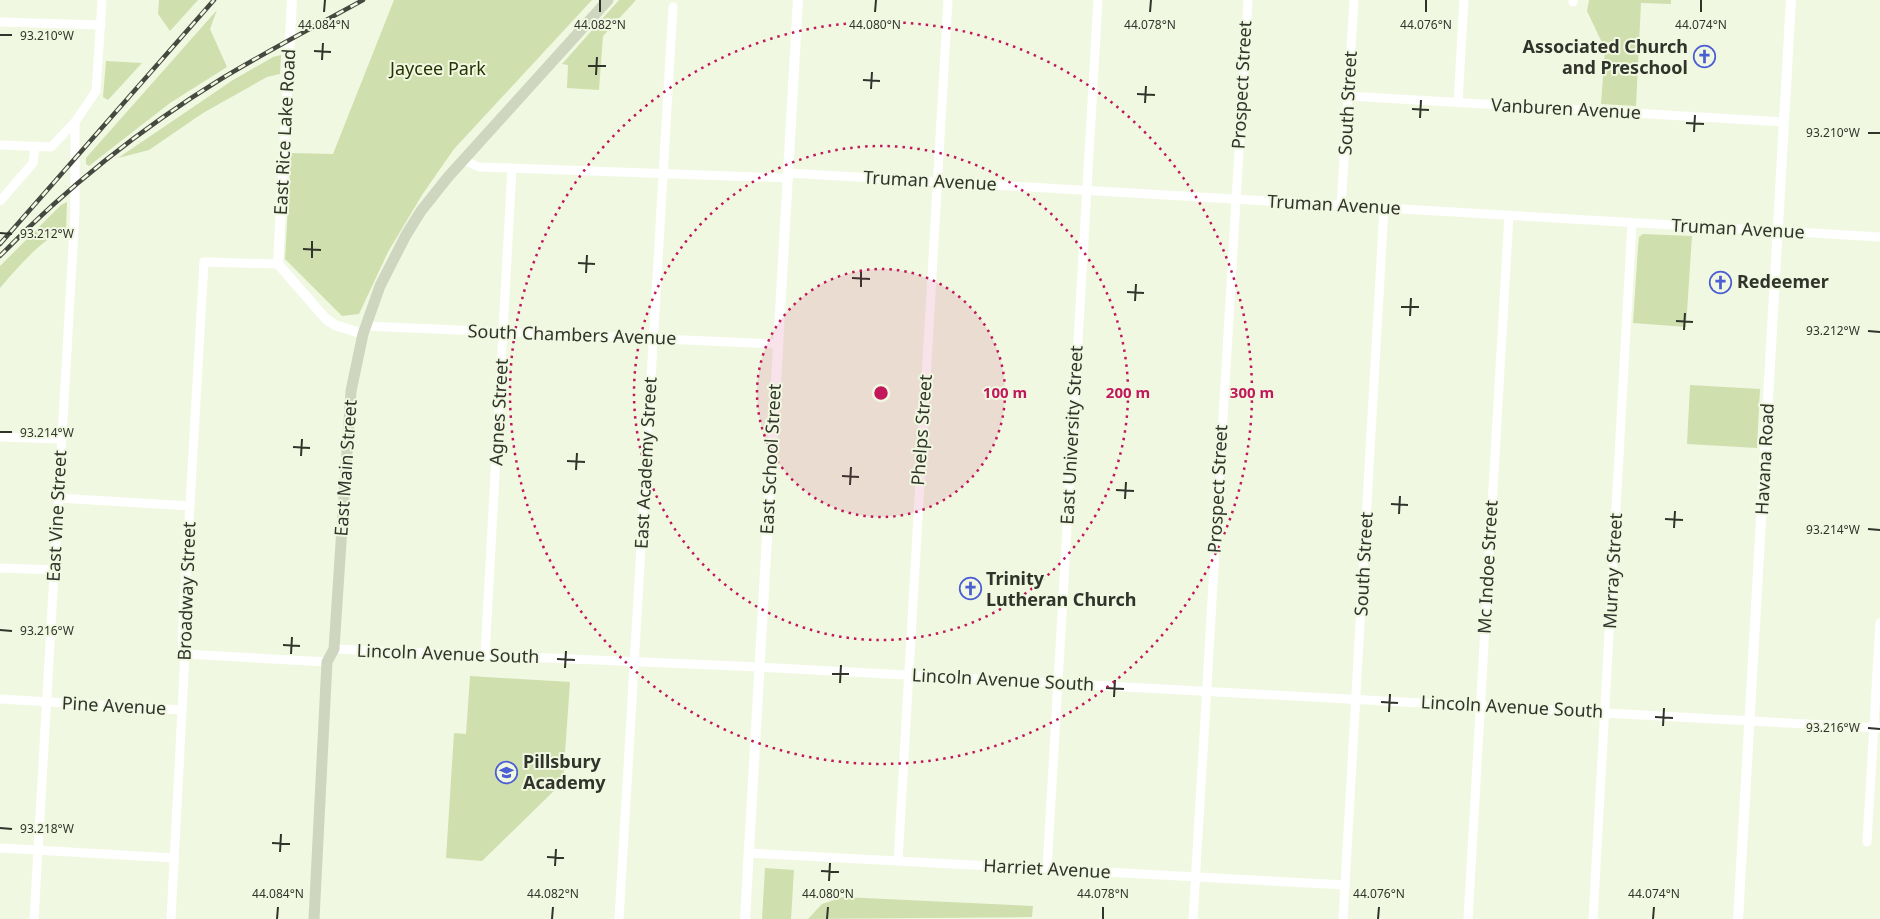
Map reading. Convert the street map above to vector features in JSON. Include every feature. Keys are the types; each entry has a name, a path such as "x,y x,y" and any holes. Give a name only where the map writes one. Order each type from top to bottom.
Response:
{"main road":[{"name":"East Main Street","path":"314,919 327,662 334,649 348,417 352,382 364,330 380,286 406,235 433,195 608,0"}],"street":[{"path":"0,145 51,147 75,122 96,92 102,0"},
{"name":"East Rice Lake Road","path":"278,264 292,0"},
{"name":"East School Street","path":"745,919 798,0"},
{"name":"Phelps Street","path":"898,861 916,523 948,0"},
{"name":"East University Street","path":"1047,869 1098,0"},
{"name":"Prospect Street","path":"1193,919 1248,0"},
{"name":"South Street","path":"1342,206 1354,0"},
{"path":"1458,102 1464,0"},
{"name":"Havana Road","path":"1738,919 1791,0"},
{"name":"East Academy Street","path":"619,919 673,7"},
{"path":"0,22 101,25"},
{"name":"Vanburen Avenue","path":"1348,96 1784,122"},
{"name":"East Vine Street","path":"34,919 75,212 75,122"},
{"path":"0,201 33,162 35,146"},
{"name":"Truman Avenue","path":"463,160 479,167 788,175 937,182 1880,237"},
{"name":"Agnes Street","path":"485,655 512,168"},
{"name":"South Street","path":"1343,919 1384,208"},
{"name":"Mc Indoe Street","path":"1468,919 1509,216"},
{"name":"Murray Street","path":"1593,919 1632,223"},
{"name":"Broadway Street","path":"171,919 185,654 182,642 204,262 278,264"},
{"name":"South Chambers Avenue","path":"278,264 326,320 335,325 364,330 503,332 778,344"},
{"path":"0,437 62,439"},
{"path":"58,498 190,506"},
{"path":"0,568 54,570"},
{"path":"1868,842 1877,728 1880,623"},
{"name":"Lincoln Avenue South","path":"334,649 759,667 1877,728"},
{"path":"185,654 327,662"},
{"name":"Pine Avenue","path":"0,700 182,710"},
{"path":"0,848 174,858"},
{"name":"Harriet Avenue","path":"748,853 1345,885"}],"green space":[{"path":"159,0 198,0 170,31 158,14"},
{"name":"Jaycee Park","path":"394,0 592,0 454,149 422,195 388,252 359,314 342,316 285,259 291,153 333,154"},
{"path":"619,0 636,0 603,36 599,90 567,88 568,65 562,64"},
{"path":"1589,0 1671,0 1671,4 1641,3 1636,106 1601,104 1605,49 1587,11"},
{"path":"217,10 210,29 227,67 170,103 89,166 86,164 86,158"},
{"path":"281,55 280,74 267,77 203,113 149,150 118,158 233,80 273,57"},
{"path":"106,61 142,63 108,100 103,97"},
{"path":"67,202 66,231 58,233 40,246 0,288 0,266 61,205"},
{"path":"1643,234 1692,236 1686,327 1633,323 1639,237"},
{"path":"1690,385 1760,389 1757,448 1687,444"},
{"path":"470,676 570,682 563,782 482,861 446,858 454,733 466,734"},
{"path":"765,868 794,870 791,919 762,919"},
{"path":"843,897 1033,906 1032,917 808,919 822,904"}],"railway":[{"path":"0,244 214,0"},
{"path":"0,256 78,183 162,118 238,69 363,0"}],"place":[{"name":"Associated Church and Preschool","path":"1704,57"},
{"name":"Redeemer","path":"1721,282"},
{"name":"Trinity Lutheran Church","path":"970,589"},
{"name":"Pillsbury Academy","path":"507,772"}]}
